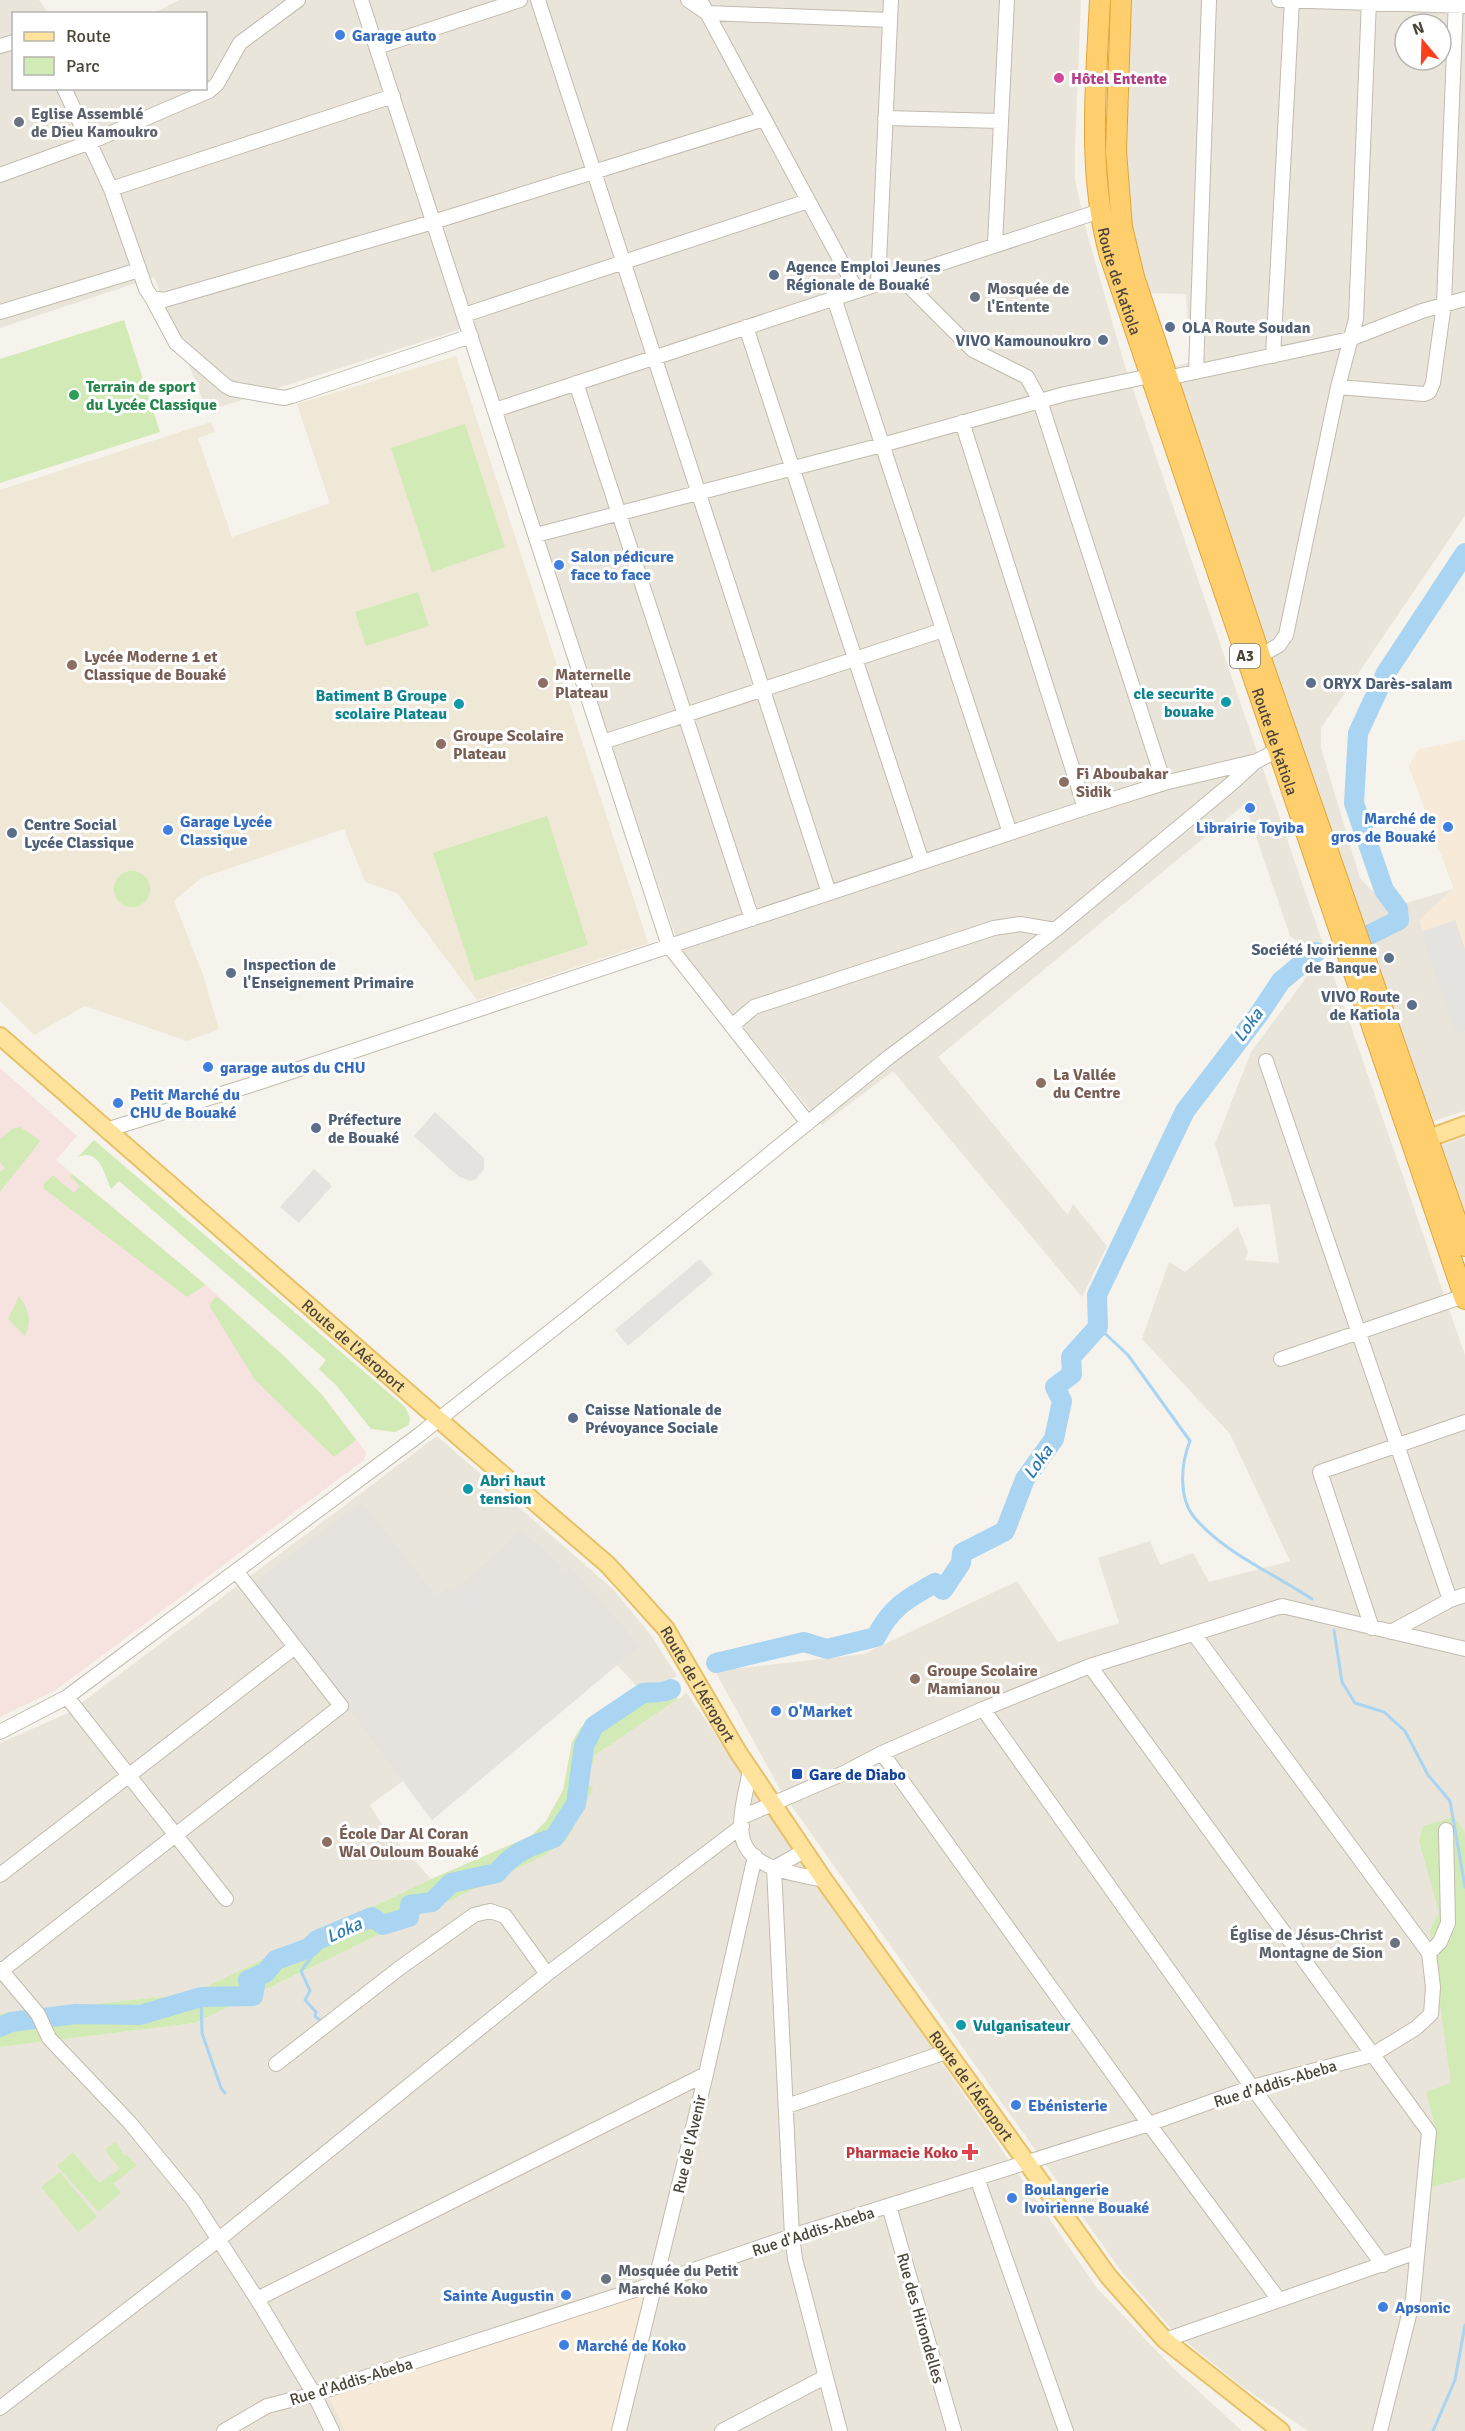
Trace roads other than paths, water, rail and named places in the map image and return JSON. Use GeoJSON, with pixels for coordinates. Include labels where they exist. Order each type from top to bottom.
{"type":"FeatureCollection","features":[{"type":"Feature","properties":{"kind":"highway","name":"Route de Katiola"},"geometry":{"type":"LineString","coordinates":[[1100,0],[1095,96],[1095,153],[1100,211],[1113,266],[1158,377],[1260,656],[1284,747]]}},
{"type":"Feature","properties":{"kind":"highway","name":"Route de Katiola"},"geometry":{"type":"LineString","coordinates":[[1121,0],[1116,151],[1122,227],[1158,377],[1419,1141],[1464,1298]]}},
{"type":"Feature","properties":{"kind":"highway","name":"Route de Katiola"},"geometry":{"type":"LineString","coordinates":[[1419,1141],[1465,1246]]}},
{"type":"Feature","properties":{"kind":"main road","name":"Route de l'Aéroport"},"geometry":{"type":"LineString","coordinates":[[0,1036],[607,1564],[630,1589],[666,1629],[771,1803],[824,1880],[1109,2277],[1165,2340],[1280,2431]]}},
{"type":"Feature","properties":{"kind":"main road"},"geometry":{"type":"LineString","coordinates":[[1419,1141],[1465,1125]]}},
{"type":"Feature","properties":{"kind":"street"},"geometry":{"type":"LineString","coordinates":[[0,176],[88,143],[209,91],[217,84],[240,43],[298,0]]}},
{"type":"Feature","properties":{"kind":"street"},"geometry":{"type":"LineString","coordinates":[[362,0],[669,946],[808,1123]]}},
{"type":"Feature","properties":{"kind":"street"},"geometry":{"type":"LineString","coordinates":[[377,47],[520,0]]}},
{"type":"Feature","properties":{"kind":"street"},"geometry":{"type":"LineString","coordinates":[[538,0],[829,893]]}},
{"type":"Feature","properties":{"kind":"street"},"geometry":{"type":"LineString","coordinates":[[688,0],[707,13],[890,20]]}},
{"type":"Feature","properties":{"kind":"street"},"geometry":{"type":"LineString","coordinates":[[700,0],[857,291]]}},
{"type":"Feature","properties":{"kind":"street"},"geometry":{"type":"LineString","coordinates":[[878,284],[891,0]]}},
{"type":"Feature","properties":{"kind":"street"},"geometry":{"type":"LineString","coordinates":[[995,244],[1007,0]]}},
{"type":"Feature","properties":{"kind":"street"},"geometry":{"type":"LineString","coordinates":[[1196,372],[1209,0]]}},
{"type":"Feature","properties":{"kind":"street"},"geometry":{"type":"LineString","coordinates":[[1279,0],[1459,4],[1444,304],[1433,383],[1429,392],[1420,394],[1338,387]]}},
{"type":"Feature","properties":{"kind":"street"},"geometry":{"type":"LineString","coordinates":[[1273,356],[1292,0]]}},
{"type":"Feature","properties":{"kind":"street"},"geometry":{"type":"LineString","coordinates":[[1260,656],[1279,645],[1286,635],[1338,387],[1357,309],[1369,1]]}},
{"type":"Feature","properties":{"kind":"street"},"geometry":{"type":"LineString","coordinates":[[65,90],[111,189],[146,289],[176,343],[226,386],[285,398],[471,336]]}},
{"type":"Feature","properties":{"kind":"street"},"geometry":{"type":"LineString","coordinates":[[111,189],[393,96]]}},
{"type":"Feature","properties":{"kind":"street"},"geometry":{"type":"LineString","coordinates":[[885,118],[1000,121]]}},
{"type":"Feature","properties":{"kind":"street"},"geometry":{"type":"LineString","coordinates":[[152,298],[164,300],[433,222],[764,119]]}},
{"type":"Feature","properties":{"kind":"street"},"geometry":{"type":"LineString","coordinates":[[464,315],[808,201]]}},
{"type":"Feature","properties":{"kind":"street"},"geometry":{"type":"LineString","coordinates":[[495,410],[1100,211]]}},
{"type":"Feature","properties":{"kind":"street"},"geometry":{"type":"LineString","coordinates":[[0,312],[139,270]]}},
{"type":"Feature","properties":{"kind":"street"},"geometry":{"type":"LineString","coordinates":[[900,277],[973,350],[1027,377],[1040,401],[1164,783]]}},
{"type":"Feature","properties":{"kind":"street"},"geometry":{"type":"LineString","coordinates":[[834,298],[1010,833]]}},
{"type":"Feature","properties":{"kind":"street"},"geometry":{"type":"LineString","coordinates":[[536,535],[618,512],[792,469],[1040,401],[1158,377],[1196,372],[1350,339],[1444,304],[1465,299]]}},
{"type":"Feature","properties":{"kind":"street"},"geometry":{"type":"LineString","coordinates":[[746,327],[922,862]]}},
{"type":"Feature","properties":{"kind":"street"},"geometry":{"type":"LineString","coordinates":[[576,383],[752,919]]}},
{"type":"Feature","properties":{"kind":"street"},"geometry":{"type":"LineString","coordinates":[[962,422],[1085,808]]}},
{"type":"Feature","properties":{"kind":"street"},"geometry":{"type":"LineString","coordinates":[[603,742],[944,630]]}},
{"type":"Feature","properties":{"kind":"street"},"geometry":{"type":"LineString","coordinates":[[106,1130],[257,1083],[1085,808],[1164,783],[1255,762],[1284,747]]}},
{"type":"Feature","properties":{"kind":"street"},"geometry":{"type":"LineString","coordinates":[[0,1732],[67,1698],[439,1420],[889,1057],[1055,930],[1255,762]]}},
{"type":"Feature","properties":{"kind":"street"},"geometry":{"type":"LineString","coordinates":[[733,1025],[754,1007],[972,934],[1020,924],[1055,930]]}},
{"type":"Feature","properties":{"kind":"street"},"geometry":{"type":"LineString","coordinates":[[1266,1061],[1450,1600]]}},
{"type":"Feature","properties":{"kind":"street"},"geometry":{"type":"LineString","coordinates":[[1281,1359],[1464,1298]]}},
{"type":"Feature","properties":{"kind":"street"},"geometry":{"type":"LineString","coordinates":[[1372,1628],[1320,1472],[1465,1422]]}},
{"type":"Feature","properties":{"kind":"street"},"geometry":{"type":"LineString","coordinates":[[236,1571],[341,1706],[1,1970],[38,2014],[49,2038],[130,2122],[193,2200],[257,2299],[314,2394],[332,2431]]}},
{"type":"Feature","properties":{"kind":"street"},"geometry":{"type":"LineString","coordinates":[[1391,1632],[1450,1600],[1465,1595]]}},
{"type":"Feature","properties":{"kind":"street"},"geometry":{"type":"LineString","coordinates":[[0,2408],[218,2240],[547,1974],[742,1821],[771,1803],[844,1773],[882,1753],[982,1709],[1090,1666],[1282,1606],[1465,1649]]}},
{"type":"Feature","properties":{"kind":"street"},"geometry":{"type":"LineString","coordinates":[[1194,1634],[1429,1953],[1440,1942],[1448,1923],[1446,1830]]}},
{"type":"Feature","properties":{"kind":"street"},"geometry":{"type":"LineString","coordinates":[[0,1875],[295,1647]]}},
{"type":"Feature","properties":{"kind":"street"},"geometry":{"type":"LineString","coordinates":[[1090,1666],[1372,2055],[1428,2128],[1430,2136],[1413,2299],[1380,2431]]}},
{"type":"Feature","properties":{"kind":"street"},"geometry":{"type":"LineString","coordinates":[[67,1698],[226,1899]]}},
{"type":"Feature","properties":{"kind":"street"},"geometry":{"type":"LineString","coordinates":[[982,1709],[1252,2087],[1383,2265]]}},
{"type":"Feature","properties":{"kind":"street"},"geometry":{"type":"LineString","coordinates":[[882,1753],[1149,2124],[1279,2300]]}},
{"type":"Feature","properties":{"kind":"street"},"geometry":{"type":"LineString","coordinates":[[750,1769],[742,1821],[743,1840],[755,1856],[774,1868],[824,1880]]}},
{"type":"Feature","properties":{"kind":"street"},"geometry":{"type":"LineString","coordinates":[[774,1868],[804,1851]]}},
{"type":"Feature","properties":{"kind":"street","name":"Rue de l'Avenir"},"geometry":{"type":"LineString","coordinates":[[619,2431],[706,2074],[755,1856]]}},
{"type":"Feature","properties":{"kind":"street"},"geometry":{"type":"LineString","coordinates":[[774,1868],[792,2236],[795,2259],[840,2431]]}},
{"type":"Feature","properties":{"kind":"street"},"geometry":{"type":"LineString","coordinates":[[276,2064],[401,1967],[474,1915],[490,1911],[505,1916],[547,1974]]}},
{"type":"Feature","properties":{"kind":"street","name":"Rue d'Addis-Abeba"},"geometry":{"type":"LineString","coordinates":[[224,2431],[267,2406],[314,2394],[656,2283],[792,2236],[1149,2124],[1252,2087],[1372,2055],[1416,2028],[1431,2014],[1433,1987],[1429,1953]]}},
{"type":"Feature","properties":{"kind":"street"},"geometry":{"type":"LineString","coordinates":[[787,2106],[946,2052]]}},
{"type":"Feature","properties":{"kind":"street"},"geometry":{"type":"LineString","coordinates":[[257,2299],[706,2074]]}},
{"type":"Feature","properties":{"kind":"street"},"geometry":{"type":"LineString","coordinates":[[977,2178],[1066,2431]]}},
{"type":"Feature","properties":{"kind":"street","name":"Rue des Hirondelles"},"geometry":{"type":"LineString","coordinates":[[889,2206],[954,2431]]}},
{"type":"Feature","properties":{"kind":"street"},"geometry":{"type":"LineString","coordinates":[[1165,2340],[1417,2252]]}},
{"type":"Feature","properties":{"kind":"street"},"geometry":{"type":"LineString","coordinates":[[722,2431],[825,2376]]}},
{"type":"Feature","properties":{"kind":"waterway","name":"Loka"},"geometry":{"type":"LineString","coordinates":[[1369,935],[1399,920],[1398,909],[1384,890],[1354,803],[1358,733],[1386,673],[1465,553]]}},
{"type":"Feature","properties":{"kind":"waterway","name":"Loka"},"geometry":{"type":"LineString","coordinates":[[716,1663],[804,1642],[827,1649],[876,1637],[888,1618],[908,1599],[935,1583],[943,1590],[961,1563],[962,1553],[1005,1531],[1025,1479],[1054,1439],[1062,1401],[1055,1387],[1072,1374],[1071,1357],[1098,1327],[1097,1295],[1185,1111],[1259,1014],[1281,981],[1316,952]]}},
{"type":"Feature","properties":{"kind":"waterway"},"geometry":{"type":"LineString","coordinates":[[1098,1327],[1128,1355],[1190,1441],[1183,1469],[1183,1490],[1185,1500],[1194,1517],[1206,1530],[1234,1552],[1312,1599]]}},
{"type":"Feature","properties":{"kind":"waterway"},"geometry":{"type":"LineString","coordinates":[[1334,1630],[1342,1682],[1355,1703],[1384,1712],[1405,1731],[1428,1775],[1450,1801],[1465,1887]]}},
{"type":"Feature","properties":{"kind":"waterway","name":"Loka"},"geometry":{"type":"LineString","coordinates":[[0,2027],[11,2022],[76,2014],[140,2015],[201,1997],[253,1996],[255,1986],[248,1980],[265,1973],[276,1960],[309,1948],[317,1940],[372,1917],[383,1925],[409,1917],[410,1905],[432,1902],[451,1883],[497,1873],[509,1860],[522,1851],[554,1838],[576,1804],[584,1746],[594,1726],[643,1693],[671,1689]]}},
{"type":"Feature","properties":{"kind":"waterway"},"geometry":{"type":"LineString","coordinates":[[309,1948],[313,1955],[301,1971],[310,1991],[305,2000],[316,2012],[315,2016],[322,2022]]}},
{"type":"Feature","properties":{"kind":"waterway"},"geometry":{"type":"LineString","coordinates":[[201,1997],[202,2033],[221,2088],[225,2093]]}},
{"type":"Feature","properties":{"kind":"waterway"},"geometry":{"type":"LineString","coordinates":[[1433,2431],[1455,2380],[1465,2325]]}},
{"type":"Feature","properties":{"kind":"place","name":"Garage auto"},"geometry":{"type":"Point","coordinates":[340,35]}},
{"type":"Feature","properties":{"kind":"place","name":"Hôtel Entente"},"geometry":{"type":"Point","coordinates":[1059,78]}},
{"type":"Feature","properties":{"kind":"place","name":"Eglise Assemblé de Dieu Kamoukro"},"geometry":{"type":"Point","coordinates":[19,122]}},
{"type":"Feature","properties":{"kind":"place","name":"Agence Emploi Jeunes Régionale de Bouaké"},"geometry":{"type":"Point","coordinates":[774,275]}},
{"type":"Feature","properties":{"kind":"place","name":"Mosquée de l'Entente"},"geometry":{"type":"Point","coordinates":[975,297]}},
{"type":"Feature","properties":{"kind":"place","name":"OLA Route Soudan"},"geometry":{"type":"Point","coordinates":[1170,327]}},
{"type":"Feature","properties":{"kind":"place","name":"VIVO Kamounoukro"},"geometry":{"type":"Point","coordinates":[1103,340]}},
{"type":"Feature","properties":{"kind":"place","name":"Terrain de sport du Lycée Classique"},"geometry":{"type":"Point","coordinates":[74,395]}},
{"type":"Feature","properties":{"kind":"place","name":"Salon pédicure face to face"},"geometry":{"type":"Point","coordinates":[559,565]}},
{"type":"Feature","properties":{"kind":"place","name":"Lycée Moderne 1 et Classique de Bouaké"},"geometry":{"type":"Point","coordinates":[72,665]}},
{"type":"Feature","properties":{"kind":"place","name":"Maternelle Plateau"},"geometry":{"type":"Point","coordinates":[543,683]}},
{"type":"Feature","properties":{"kind":"place","name":"ORYX Darès-salam"},"geometry":{"type":"Point","coordinates":[1311,683]}},
{"type":"Feature","properties":{"kind":"place","name":"cle securite bouake"},"geometry":{"type":"Point","coordinates":[1226,702]}},
{"type":"Feature","properties":{"kind":"place","name":"Batiment B Groupe scolaire Plateau"},"geometry":{"type":"Point","coordinates":[459,704]}},
{"type":"Feature","properties":{"kind":"place","name":"Groupe Scolaire Plateau"},"geometry":{"type":"Point","coordinates":[441,744]}},
{"type":"Feature","properties":{"kind":"place","name":"Fi Aboubakar Sidik"},"geometry":{"type":"Point","coordinates":[1064,782]}},
{"type":"Feature","properties":{"kind":"place","name":"Librairie Toyiba"},"geometry":{"type":"Point","coordinates":[1250,808]}},
{"type":"Feature","properties":{"kind":"place","name":"Marché de gros de Bouaké"},"geometry":{"type":"Point","coordinates":[1448,827]}},
{"type":"Feature","properties":{"kind":"place","name":"Garage Lycée Classique"},"geometry":{"type":"Point","coordinates":[168,830]}},
{"type":"Feature","properties":{"kind":"place","name":"Centre Social Lycée Classique"},"geometry":{"type":"Point","coordinates":[12,833]}},
{"type":"Feature","properties":{"kind":"place","name":"Société Ivoirienne de Banque"},"geometry":{"type":"Point","coordinates":[1389,958]}},
{"type":"Feature","properties":{"kind":"place","name":"Inspection de l'Enseignement Primaire"},"geometry":{"type":"Point","coordinates":[231,973]}},
{"type":"Feature","properties":{"kind":"place","name":"VIVO Route de Katiola"},"geometry":{"type":"Point","coordinates":[1412,1005]}},
{"type":"Feature","properties":{"kind":"place","name":"garage autos du CHU"},"geometry":{"type":"Point","coordinates":[208,1067]}},
{"type":"Feature","properties":{"kind":"place","name":"La Vallée du Centre"},"geometry":{"type":"Point","coordinates":[1041,1083]}},
{"type":"Feature","properties":{"kind":"place","name":"Petit Marché du CHU de Bouaké"},"geometry":{"type":"Point","coordinates":[118,1103]}},
{"type":"Feature","properties":{"kind":"place","name":"Préfecture de Bouaké"},"geometry":{"type":"Point","coordinates":[316,1128]}},
{"type":"Feature","properties":{"kind":"place","name":"Caisse Nationale de Prévoyance Sociale"},"geometry":{"type":"Point","coordinates":[573,1418]}},
{"type":"Feature","properties":{"kind":"place","name":"Abri haut tension"},"geometry":{"type":"Point","coordinates":[468,1489]}},
{"type":"Feature","properties":{"kind":"place","name":"Groupe Scolaire Mamianou"},"geometry":{"type":"Point","coordinates":[915,1679]}},
{"type":"Feature","properties":{"kind":"place","name":"O'Market"},"geometry":{"type":"Point","coordinates":[776,1711]}},
{"type":"Feature","properties":{"kind":"place","name":"Gare de Diabo"},"geometry":{"type":"Point","coordinates":[797,1774]}},
{"type":"Feature","properties":{"kind":"place","name":"École Dar Al Coran Wal Ouloum Bouaké"},"geometry":{"type":"Point","coordinates":[327,1842]}},
{"type":"Feature","properties":{"kind":"place","name":"Église de Jésus-Christ Montagne de Sion"},"geometry":{"type":"Point","coordinates":[1395,1943]}},
{"type":"Feature","properties":{"kind":"place","name":"Vulganisateur"},"geometry":{"type":"Point","coordinates":[961,2025]}},
{"type":"Feature","properties":{"kind":"place","name":"Ebénisterie"},"geometry":{"type":"Point","coordinates":[1016,2105]}},
{"type":"Feature","properties":{"kind":"place","name":"Pharmacie Koko"},"geometry":{"type":"Point","coordinates":[970,2152]}},
{"type":"Feature","properties":{"kind":"place","name":"Boulangerie Ivoirienne Bouaké"},"geometry":{"type":"Point","coordinates":[1012,2198]}},
{"type":"Feature","properties":{"kind":"place","name":"Mosquée du Petit Marché Koko"},"geometry":{"type":"Point","coordinates":[606,2279]}},
{"type":"Feature","properties":{"kind":"place","name":"Sainte Augustin"},"geometry":{"type":"Point","coordinates":[566,2295]}},
{"type":"Feature","properties":{"kind":"place","name":"Apsonic"},"geometry":{"type":"Point","coordinates":[1383,2307]}},
{"type":"Feature","properties":{"kind":"place","name":"Marché de Koko"},"geometry":{"type":"Point","coordinates":[564,2345]}}]}
